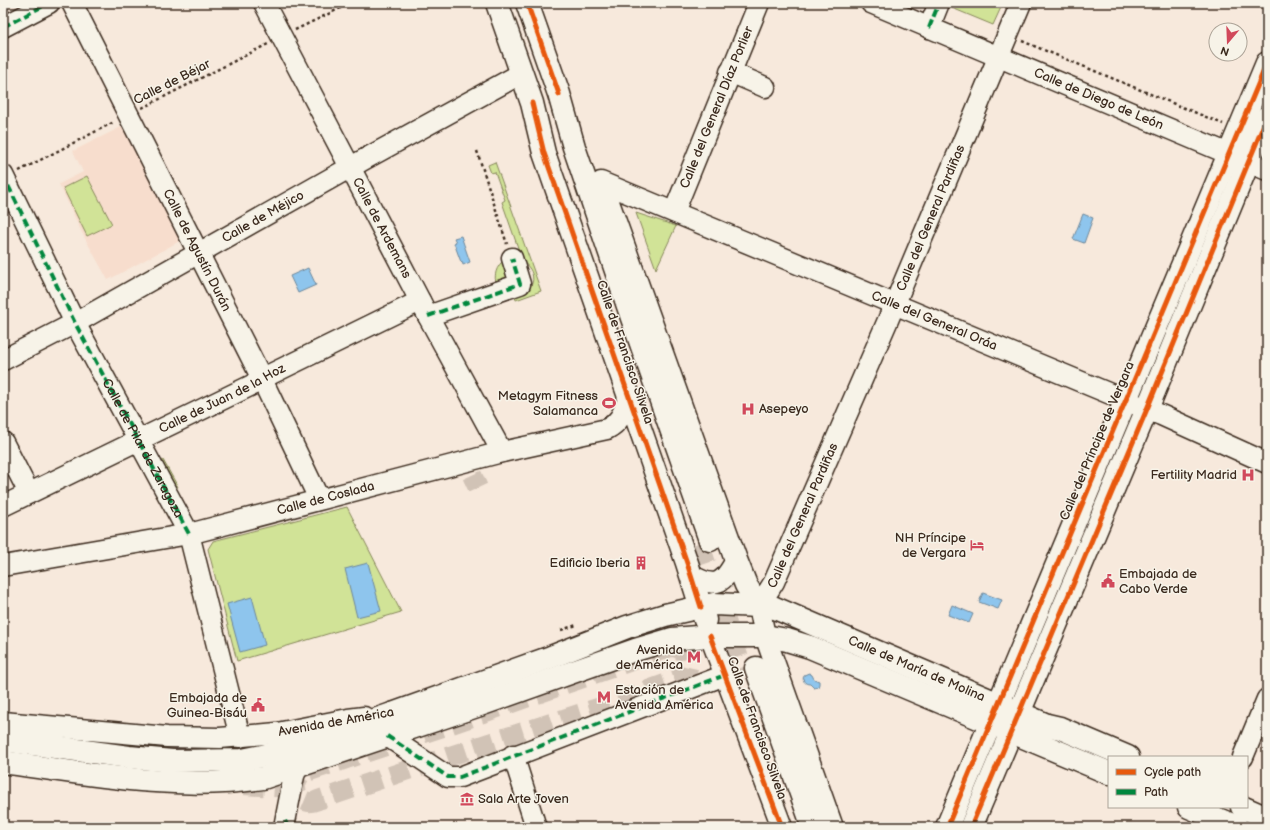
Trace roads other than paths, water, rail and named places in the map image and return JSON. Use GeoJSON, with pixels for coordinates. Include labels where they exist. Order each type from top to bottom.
{"type":"FeatureCollection","features":[{"type":"Feature","properties":{"kind":"main road","name":"Calle de Francisco Silvela"},"geometry":{"type":"LineString","coordinates":[[497,3],[532,103],[544,153],[691,575],[710,636]]}},
{"type":"Feature","properties":{"kind":"main road","name":"Calle de Francisco Silvela"},"geometry":{"type":"LineString","coordinates":[[527,3],[560,94],[576,155],[704,541],[556,148],[532,103]]}},
{"type":"Feature","properties":{"kind":"main road","name":"Calle del Príncipe de Vergara"},"geometry":{"type":"LineString","coordinates":[[947,827],[1126,400],[1248,162],[1240,128],[1267,62]]}},
{"type":"Feature","properties":{"kind":"main road","name":"Calle de Francisco Silvela"},"geometry":{"type":"LineString","coordinates":[[560,94],[584,140],[601,182],[736,560],[746,585],[759,606]]}},
{"type":"Feature","properties":{"kind":"main road","name":"Calle del Príncipe de Vergara"},"geometry":{"type":"LineString","coordinates":[[971,827],[1147,409],[1267,117]]}},
{"type":"Feature","properties":{"kind":"main road","name":"Calle de María de Molina"},"geometry":{"type":"LineString","coordinates":[[701,607],[714,604],[775,608],[1015,723],[1108,772]]}},
{"type":"Feature","properties":{"kind":"main road","name":"Avenida de América"},"geometry":{"type":"LineString","coordinates":[[392,714],[551,657],[627,627],[665,615],[701,607]]}},
{"type":"Feature","properties":{"kind":"main road","name":"Avenida de América"},"geometry":{"type":"LineString","coordinates":[[3,762],[90,774],[167,782],[206,783],[244,781],[263,778],[477,706],[635,650],[672,639],[710,636],[765,636]]}},
{"type":"Feature","properties":{"kind":"main road","name":"Calle de María de Molina"},"geometry":{"type":"LineString","coordinates":[[765,636],[787,640],[810,647],[995,714]]}},
{"type":"Feature","properties":{"kind":"main road","name":"Calle de Francisco Silvela"},"geometry":{"type":"LineString","coordinates":[[742,672],[785,827]]}},
{"type":"Feature","properties":{"kind":"main road","name":"Calle de Francisco Silvela"},"geometry":{"type":"LineString","coordinates":[[742,672],[813,827]]}},
{"type":"Feature","properties":{"kind":"main road"},"geometry":{"type":"LineString","coordinates":[[3,740],[129,757],[172,761],[242,760],[299,746],[392,714]]}},
{"type":"Feature","properties":{"kind":"main road","name":"Calle de María de Molina"},"geometry":{"type":"LineString","coordinates":[[1015,723],[1048,725],[1060,728],[1126,756]]}},
{"type":"Feature","properties":{"kind":"main road"},"geometry":{"type":"LineString","coordinates":[[1192,808],[1237,827]]}},
{"type":"Feature","properties":{"kind":"main road"},"geometry":{"type":"LineString","coordinates":[[1244,808],[1267,818]]}},
{"type":"Feature","properties":{"kind":"street"},"geometry":{"type":"LineString","coordinates":[[3,27],[49,3]]}},
{"type":"Feature","properties":{"kind":"street","name":"Calle de Agustín Durán"},"geometry":{"type":"LineString","coordinates":[[72,3],[261,379],[319,499]]}},
{"type":"Feature","properties":{"kind":"street","name":"Calle de Ardemans"},"geometry":{"type":"LineString","coordinates":[[264,3],[424,308],[502,452]]}},
{"type":"Feature","properties":{"kind":"street","name":"Calle del General Díaz Porlier"},"geometry":{"type":"LineString","coordinates":[[674,212],[759,3]]}},
{"type":"Feature","properties":{"kind":"street","name":"Calle de Diego de León"},"geometry":{"type":"LineString","coordinates":[[871,3],[1248,162]]}},
{"type":"Feature","properties":{"kind":"street"},"geometry":{"type":"LineString","coordinates":[[929,28],[939,3]]}},
{"type":"Feature","properties":{"kind":"street","name":"Calle del General Pardiñas"},"geometry":{"type":"LineString","coordinates":[[759,606],[774,582],[895,304],[1021,3]]}},
{"type":"Feature","properties":{"kind":"street"},"geometry":{"type":"LineString","coordinates":[[730,72],[765,87]]}},
{"type":"Feature","properties":{"kind":"street","name":"Calle de Méjico"},"geometry":{"type":"LineString","coordinates":[[3,360],[198,254],[522,73]]}},
{"type":"Feature","properties":{"kind":"street","name":"Calle de Pilar de Zaragoza"},"geometry":{"type":"LineString","coordinates":[[4,177],[75,322],[137,440],[189,534],[240,737]]}},
{"type":"Feature","properties":{"kind":"street","name":"Calle del General Oráa"},"geometry":{"type":"LineString","coordinates":[[601,182],[1126,400],[1267,463]]}},
{"type":"Feature","properties":{"kind":"street","name":"Calle de Juan de la Hoz"},"geometry":{"type":"LineString","coordinates":[[3,506],[261,379],[424,308],[520,284],[512,258]]}},
{"type":"Feature","properties":{"kind":"street","name":"Calle de Coslada"},"geometry":{"type":"LineString","coordinates":[[3,566],[189,534],[319,499],[469,468],[502,452],[607,429],[620,419],[628,396]]}},
{"type":"Feature","properties":{"kind":"street"},"geometry":{"type":"LineString","coordinates":[[3,442],[29,493]]}},
{"type":"Feature","properties":{"kind":"street"},"geometry":{"type":"LineString","coordinates":[[691,575],[712,584],[723,580],[736,560]]}},
{"type":"Feature","properties":{"kind":"street","name":"Calle de Francisco Silvela"},"geometry":{"type":"LineString","coordinates":[[759,606],[765,636],[833,827]]}},
{"type":"Feature","properties":{"kind":"street","name":"Calle de Francisco Silvela"},"geometry":{"type":"LineString","coordinates":[[710,636],[742,672]]}},
{"type":"Feature","properties":{"kind":"street","name":"Avenida de América"},"geometry":{"type":"LineString","coordinates":[[387,736],[448,777],[460,777],[514,755],[742,672]]}},
{"type":"Feature","properties":{"kind":"street"},"geometry":{"type":"LineString","coordinates":[[1243,756],[1267,699]]}},
{"type":"Feature","properties":{"kind":"street","name":"Avenida de América"},"geometry":{"type":"LineString","coordinates":[[3,722],[166,737],[240,737],[277,733],[348,719],[392,714]]}},
{"type":"Feature","properties":{"kind":"street"},"geometry":{"type":"LineString","coordinates":[[514,755],[536,827]]}},
{"type":"Feature","properties":{"kind":"street"},"geometry":{"type":"LineString","coordinates":[[286,825],[294,776],[298,766]]}},
{"type":"Feature","properties":{"kind":"water"},"geometry":{"type":"Polygon","coordinates":[[[1083,214],[1093,218],[1084,243],[1073,239],[1083,214]]]}},
{"type":"Feature","properties":{"kind":"water"},"geometry":{"type":"Polygon","coordinates":[[[461,236],[470,262],[463,265],[454,243],[456,242],[454,238],[461,236]]]}},
{"type":"Feature","properties":{"kind":"water"},"geometry":{"type":"Polygon","coordinates":[[[308,268],[316,285],[298,293],[290,276],[308,268]]]}},
{"type":"Feature","properties":{"kind":"water"},"geometry":{"type":"Polygon","coordinates":[[[368,563],[381,611],[357,617],[345,569],[368,563]]]}},
{"type":"Feature","properties":{"kind":"water"},"geometry":{"type":"Polygon","coordinates":[[[983,593],[1002,600],[998,609],[979,602],[983,593]]]}},
{"type":"Feature","properties":{"kind":"water"},"geometry":{"type":"Polygon","coordinates":[[[252,597],[265,645],[240,652],[227,604],[252,597]]]}},
{"type":"Feature","properties":{"kind":"water"},"geometry":{"type":"Polygon","coordinates":[[[952,605],[973,614],[969,623],[948,615],[952,605]]]}},
{"type":"Feature","properties":{"kind":"water"},"geometry":{"type":"Polygon","coordinates":[[[809,673],[814,679],[819,681],[818,687],[814,688],[804,681],[804,675],[809,673]]]}},
{"type":"Feature","properties":{"kind":"tunnel"},"geometry":{"type":"LineString","coordinates":[[472,475],[478,488]]}},
{"type":"Feature","properties":{"kind":"tunnel"},"geometry":{"type":"LineString","coordinates":[[698,543],[743,673]]}},
{"type":"Feature","properties":{"kind":"tunnel"},"geometry":{"type":"LineString","coordinates":[[671,647],[680,649],[686,655],[689,663],[688,668],[682,677],[676,680],[604,706],[314,802],[304,801],[300,798],[296,791],[298,778],[301,774],[449,725],[671,647]]}},
{"type":"Feature","properties":{"kind":"tunnel"},"geometry":{"type":"LineString","coordinates":[[244,785],[289,788],[296,787]]}},
{"type":"Feature","properties":{"kind":"place","name":"Metagym Fitness Salamanca"},"geometry":{"type":"Point","coordinates":[609,403]}},
{"type":"Feature","properties":{"kind":"place","name":"Asepeyo"},"geometry":{"type":"Point","coordinates":[748,409]}},
{"type":"Feature","properties":{"kind":"place","name":"Fertility Madrid"},"geometry":{"type":"Point","coordinates":[1248,475]}},
{"type":"Feature","properties":{"kind":"place","name":"NH Príncipe de Vergara"},"geometry":{"type":"Point","coordinates":[977,545]}},
{"type":"Feature","properties":{"kind":"place","name":"Edificio Iberia"},"geometry":{"type":"Point","coordinates":[641,563]}},
{"type":"Feature","properties":{"kind":"place","name":"Embajada de Cabo Verde"},"geometry":{"type":"Point","coordinates":[1108,581]}},
{"type":"Feature","properties":{"kind":"place","name":"Avenida de América"},"geometry":{"type":"Point","coordinates":[694,657]}},
{"type":"Feature","properties":{"kind":"place","name":"Estación de Avenida América"},"geometry":{"type":"Point","coordinates":[604,697]}},
{"type":"Feature","properties":{"kind":"place","name":"Embajada de Guinea-Bisáu"},"geometry":{"type":"Point","coordinates":[258,705]}},
{"type":"Feature","properties":{"kind":"place","name":"Sala Arte Joven"},"geometry":{"type":"Point","coordinates":[467,799]}}]}
